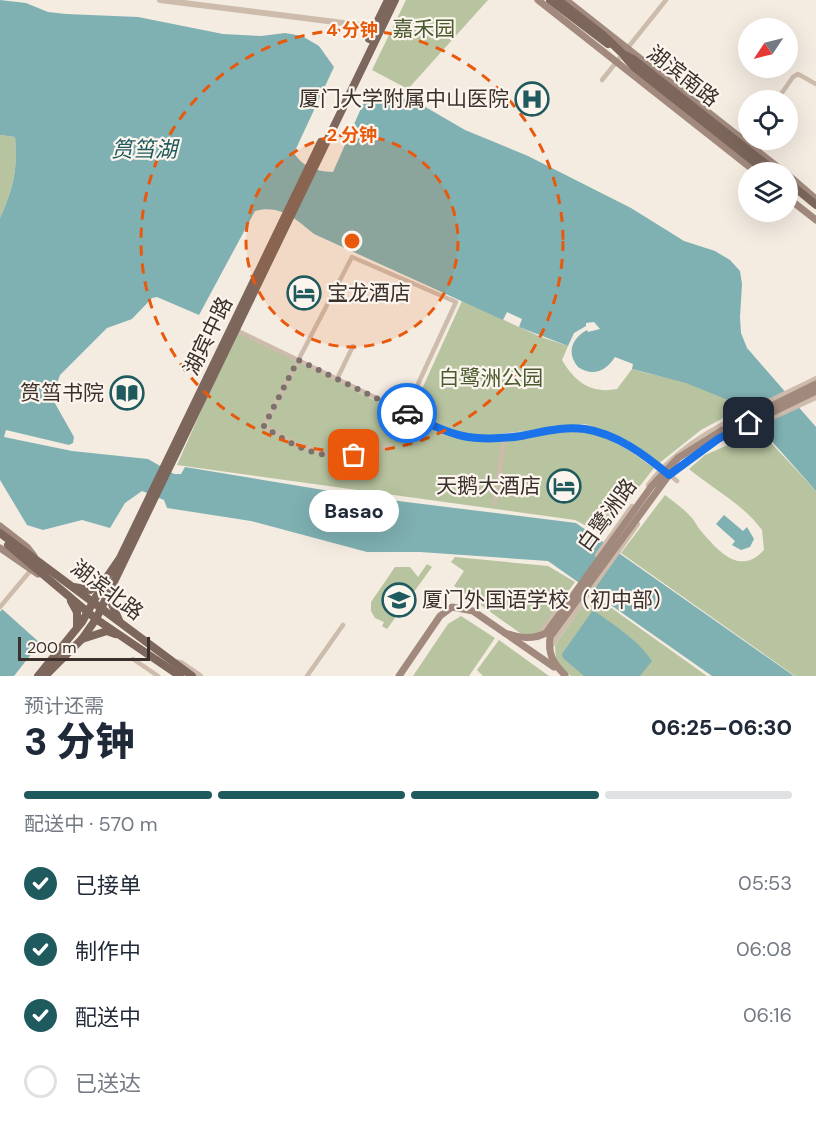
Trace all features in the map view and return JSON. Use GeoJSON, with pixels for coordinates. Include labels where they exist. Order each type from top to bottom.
{"type":"FeatureCollection","features":[{"type":"Feature","properties":{"kind":"main road"},"geometry":{"type":"LineString","coordinates":[[314,164],[388,0]]}},
{"type":"Feature","properties":{"kind":"main road"},"geometry":{"type":"LineString","coordinates":[[314,164],[395,0]]}},
{"type":"Feature","properties":{"kind":"main road"},"geometry":{"type":"LineString","coordinates":[[538,0],[743,162]]}},
{"type":"Feature","properties":{"kind":"main road","name":"湖滨南路"},"geometry":{"type":"LineString","coordinates":[[550,0],[626,51],[634,67],[754,162]]}},
{"type":"Feature","properties":{"kind":"main road","name":"湖滨南路"},"geometry":{"type":"LineString","coordinates":[[558,0],[626,51],[633,59],[763,162]]}},
{"type":"Feature","properties":{"kind":"main road"},"geometry":{"type":"LineString","coordinates":[[566,0],[626,51],[771,162]]}},
{"type":"Feature","properties":{"kind":"main road","name":"湖宾中路"},"geometry":{"type":"LineString","coordinates":[[153,499],[314,164]]}},
{"type":"Feature","properties":{"kind":"main road"},"geometry":{"type":"LineString","coordinates":[[798,184],[816,199]]}},
{"type":"Feature","properties":{"kind":"main road"},"geometry":{"type":"LineString","coordinates":[[798,190],[816,205]]}},
{"type":"Feature","properties":{"kind":"main road"},"geometry":{"type":"LineString","coordinates":[[798,196],[816,211]]}},
{"type":"Feature","properties":{"kind":"main road"},"geometry":{"type":"LineString","coordinates":[[798,206],[816,220]]}},
{"type":"Feature","properties":{"kind":"main road","name":"白鹭洲路"},"geometry":{"type":"LineString","coordinates":[[804,394],[816,384]]}},
{"type":"Feature","properties":{"kind":"main road","name":"白鹭洲路"},"geometry":{"type":"LineString","coordinates":[[566,676],[552,662],[549,649],[550,637],[613,546],[669,474],[678,458],[722,431],[748,422],[804,394],[816,391]]}},
{"type":"Feature","properties":{"kind":"main road"},"geometry":{"type":"LineString","coordinates":[[38,676],[76,630],[153,499]]}},
{"type":"Feature","properties":{"kind":"main road"},"geometry":{"type":"LineString","coordinates":[[45,676],[82,639],[96,619],[153,499]]}},
{"type":"Feature","properties":{"kind":"main road"},"geometry":{"type":"LineString","coordinates":[[0,526],[27,547],[38,561]]}},
{"type":"Feature","properties":{"kind":"main road","name":"湖滨北路"},"geometry":{"type":"LineString","coordinates":[[0,533],[70,586],[90,607],[96,619],[180,676]]}},
{"type":"Feature","properties":{"kind":"main road","name":"湖滨北路"},"geometry":{"type":"LineString","coordinates":[[0,538],[67,595],[90,607],[101,609],[192,676]]}},
{"type":"Feature","properties":{"kind":"main road"},"geometry":{"type":"LineString","coordinates":[[0,548],[47,580]]}},
{"type":"Feature","properties":{"kind":"main road"},"geometry":{"type":"LineString","coordinates":[[70,586],[90,590],[107,577]]}},
{"type":"Feature","properties":{"kind":"main road"},"geometry":{"type":"LineString","coordinates":[[115,580],[111,602],[121,624]]}},
{"type":"Feature","properties":{"kind":"main road","name":"白鹭洲路"},"geometry":{"type":"LineString","coordinates":[[505,633],[520,638],[537,638],[546,633],[583,588]]}},
{"type":"Feature","properties":{"kind":"main road"},"geometry":{"type":"LineString","coordinates":[[67,595],[77,612],[79,621],[76,630]]}},
{"type":"Feature","properties":{"kind":"main road","name":"白鹭洲路"},"geometry":{"type":"LineString","coordinates":[[399,676],[440,616],[452,607],[473,611],[566,676]]}},
{"type":"Feature","properties":{"kind":"main road"},"geometry":{"type":"LineString","coordinates":[[82,639],[107,631],[117,634]]}},
{"type":"Feature","properties":{"kind":"street"},"geometry":{"type":"LineString","coordinates":[[160,0],[375,27]]}},
{"type":"Feature","properties":{"kind":"street"},"geometry":{"type":"LineString","coordinates":[[602,80],[666,0]]}},
{"type":"Feature","properties":{"kind":"street"},"geometry":{"type":"LineString","coordinates":[[784,90],[798,74],[816,84]]}},
{"type":"Feature","properties":{"kind":"street"},"geometry":{"type":"LineString","coordinates":[[390,446],[339,458],[296,444],[264,426],[352,257],[456,302],[405,412]]}},
{"type":"Feature","properties":{"kind":"street"},"geometry":{"type":"LineString","coordinates":[[235,329],[442,431],[466,438],[504,438],[549,429],[586,429],[619,440],[669,474]]}},
{"type":"Feature","properties":{"kind":"street"},"geometry":{"type":"LineString","coordinates":[[337,379],[353,346]]}},
{"type":"Feature","properties":{"kind":"street","name":"白鹭洲路"},"geometry":{"type":"LineString","coordinates":[[748,422],[804,394],[816,379]]}},
{"type":"Feature","properties":{"kind":"street","name":"白鹭洲路"},"geometry":{"type":"LineString","coordinates":[[804,394],[816,397]]}},
{"type":"Feature","properties":{"kind":"street"},"geometry":{"type":"LineString","coordinates":[[495,503],[504,438]]}},
{"type":"Feature","properties":{"kind":"street","name":"白鹭洲路"},"geometry":{"type":"LineString","coordinates":[[583,588],[669,474]]}},
{"type":"Feature","properties":{"kind":"street"},"geometry":{"type":"LineString","coordinates":[[0,607],[31,570]]}},
{"type":"Feature","properties":{"kind":"street"},"geometry":{"type":"LineString","coordinates":[[308,676],[343,625]]}},
{"type":"Feature","properties":{"kind":"street"},"geometry":{"type":"LineString","coordinates":[[143,653],[174,676]]}},
{"type":"Feature","properties":{"kind":"street"},"geometry":{"type":"LineString","coordinates":[[134,659],[158,676]]}},
{"type":"Feature","properties":{"kind":"street"},"geometry":{"type":"LineString","coordinates":[[173,662],[181,663],[200,676]]}},
{"type":"Feature","properties":{"kind":"green space","name":"嘉禾园"},"geometry":{"type":"Polygon","coordinates":[[[406,0],[488,0],[408,89],[372,70],[406,0]]]}},
{"type":"Feature","properties":{"kind":"green space"},"geometry":{"type":"Polygon","coordinates":[[[0,135],[15,137],[16,159],[11,188],[0,218],[0,135]]]}},
{"type":"Feature","properties":{"kind":"green space","name":"白鹭洲公园"},"geometry":{"type":"Polygon","coordinates":[[[462,301],[541,337],[568,346],[562,360],[572,375],[592,388],[617,389],[632,369],[703,387],[729,400],[740,409],[701,430],[658,464],[628,441],[585,424],[473,437],[443,429],[411,413],[462,301]]]}},
{"type":"Feature","properties":{"kind":"green space","name":"白鹭洲公园"},"geometry":{"type":"Polygon","coordinates":[[[237,330],[439,433],[463,440],[514,439],[549,429],[574,428],[604,437],[630,451],[654,468],[602,534],[575,520],[177,465],[237,330]]]}},
{"type":"Feature","properties":{"kind":"green space"},"geometry":{"type":"Polygon","coordinates":[[[760,431],[816,491],[816,676],[795,676],[621,553],[665,495],[687,513],[715,546],[730,558],[747,561],[755,558],[764,550],[762,530],[746,512],[689,469],[705,455],[760,431]]]}},
{"type":"Feature","properties":{"kind":"green space"},"geometry":{"type":"Polygon","coordinates":[[[455,557],[548,566],[575,582],[539,632],[529,635],[520,633],[454,586],[464,571],[451,562],[455,557]]]}},
{"type":"Feature","properties":{"kind":"green space"},"geometry":{"type":"Polygon","coordinates":[[[427,564],[432,567],[387,629],[382,626],[384,622],[375,618],[371,611],[371,602],[395,567],[410,567],[418,577],[427,564]]]}},
{"type":"Feature","properties":{"kind":"green space"},"geometry":{"type":"Polygon","coordinates":[[[596,597],[707,676],[571,676],[556,663],[555,645],[585,602],[590,605],[596,597]]]}},
{"type":"Feature","properties":{"kind":"green space"},"geometry":{"type":"Polygon","coordinates":[[[461,616],[495,638],[469,676],[413,676],[448,624],[461,616]]]}},
{"type":"Feature","properties":{"kind":"green space"},"geometry":{"type":"Polygon","coordinates":[[[499,640],[549,676],[483,676],[477,670],[499,640]]]}},
{"type":"Feature","properties":{"kind":"water","name":"筼筜湖"},"geometry":{"type":"Polygon","coordinates":[[[0,0],[26,3],[48,12],[138,17],[223,34],[261,36],[285,33],[302,36],[319,46],[334,67],[294,153],[306,165],[316,170],[333,172],[366,97],[386,102],[410,98],[465,130],[528,156],[631,208],[684,241],[715,251],[730,260],[740,271],[741,333],[747,348],[816,427],[816,491],[751,418],[733,402],[686,383],[632,369],[633,364],[615,357],[608,366],[599,371],[589,372],[578,367],[572,356],[572,346],[582,333],[587,330],[588,332],[600,329],[594,322],[586,323],[586,326],[574,333],[568,346],[519,327],[522,319],[507,312],[503,320],[314,234],[287,214],[264,209],[255,211],[199,315],[157,297],[152,298],[132,319],[107,328],[60,375],[52,398],[74,437],[73,443],[69,445],[6,430],[4,437],[72,451],[148,459],[174,474],[181,474],[185,467],[366,497],[576,523],[794,676],[712,676],[548,561],[420,552],[367,552],[251,521],[167,508],[164,500],[142,491],[125,503],[110,528],[82,520],[43,530],[27,525],[0,480],[0,218],[14,179],[16,149],[15,137],[0,135],[0,0]]]}},
{"type":"Feature","properties":{"kind":"water"},"geometry":{"type":"Polygon","coordinates":[[[724,515],[743,531],[747,527],[754,539],[750,547],[741,550],[732,545],[735,541],[716,524],[724,515]]]}},
{"type":"Feature","properties":{"kind":"water"},"geometry":{"type":"Polygon","coordinates":[[[2,609],[40,643],[14,676],[0,676],[0,612],[2,609]]]}},
{"type":"Feature","properties":{"kind":"water"},"geometry":{"type":"Polygon","coordinates":[[[593,610],[632,639],[652,661],[640,676],[584,676],[563,658],[562,654],[593,610]]]}},
{"type":"Feature","properties":{"kind":"way so far"},"geometry":{"type":"LineString","coordinates":[[354,455],[339,458],[325,455],[296,444],[264,426],[298,360],[407,413]]}},
{"type":"Feature","properties":{"kind":"place","name":"厦门大学附属中山医院"},"geometry":{"type":"Point","coordinates":[532,99]}},
{"type":"Feature","properties":{"kind":"place","name":"宝龙酒店"},"geometry":{"type":"Point","coordinates":[304,293]}},
{"type":"Feature","properties":{"kind":"place","name":"筼筜书院"},"geometry":{"type":"Point","coordinates":[127,393]}},
{"type":"Feature","properties":{"kind":"place","name":"Basao"},"geometry":{"type":"Point","coordinates":[354,455]}},
{"type":"Feature","properties":{"kind":"place","name":"天鹅大酒店"},"geometry":{"type":"Point","coordinates":[564,486]}},
{"type":"Feature","properties":{"kind":"place","name":"厦门外国语学校（初中部）"},"geometry":{"type":"Point","coordinates":[399,600]}},
{"type":"Feature","properties":{"kind":"route"},"geometry":{"type":"LineString","coordinates":[[407,413],[442,431],[466,438],[504,438],[560,428],[586,429],[619,440],[669,475],[718,439],[749,423]]}}]}
